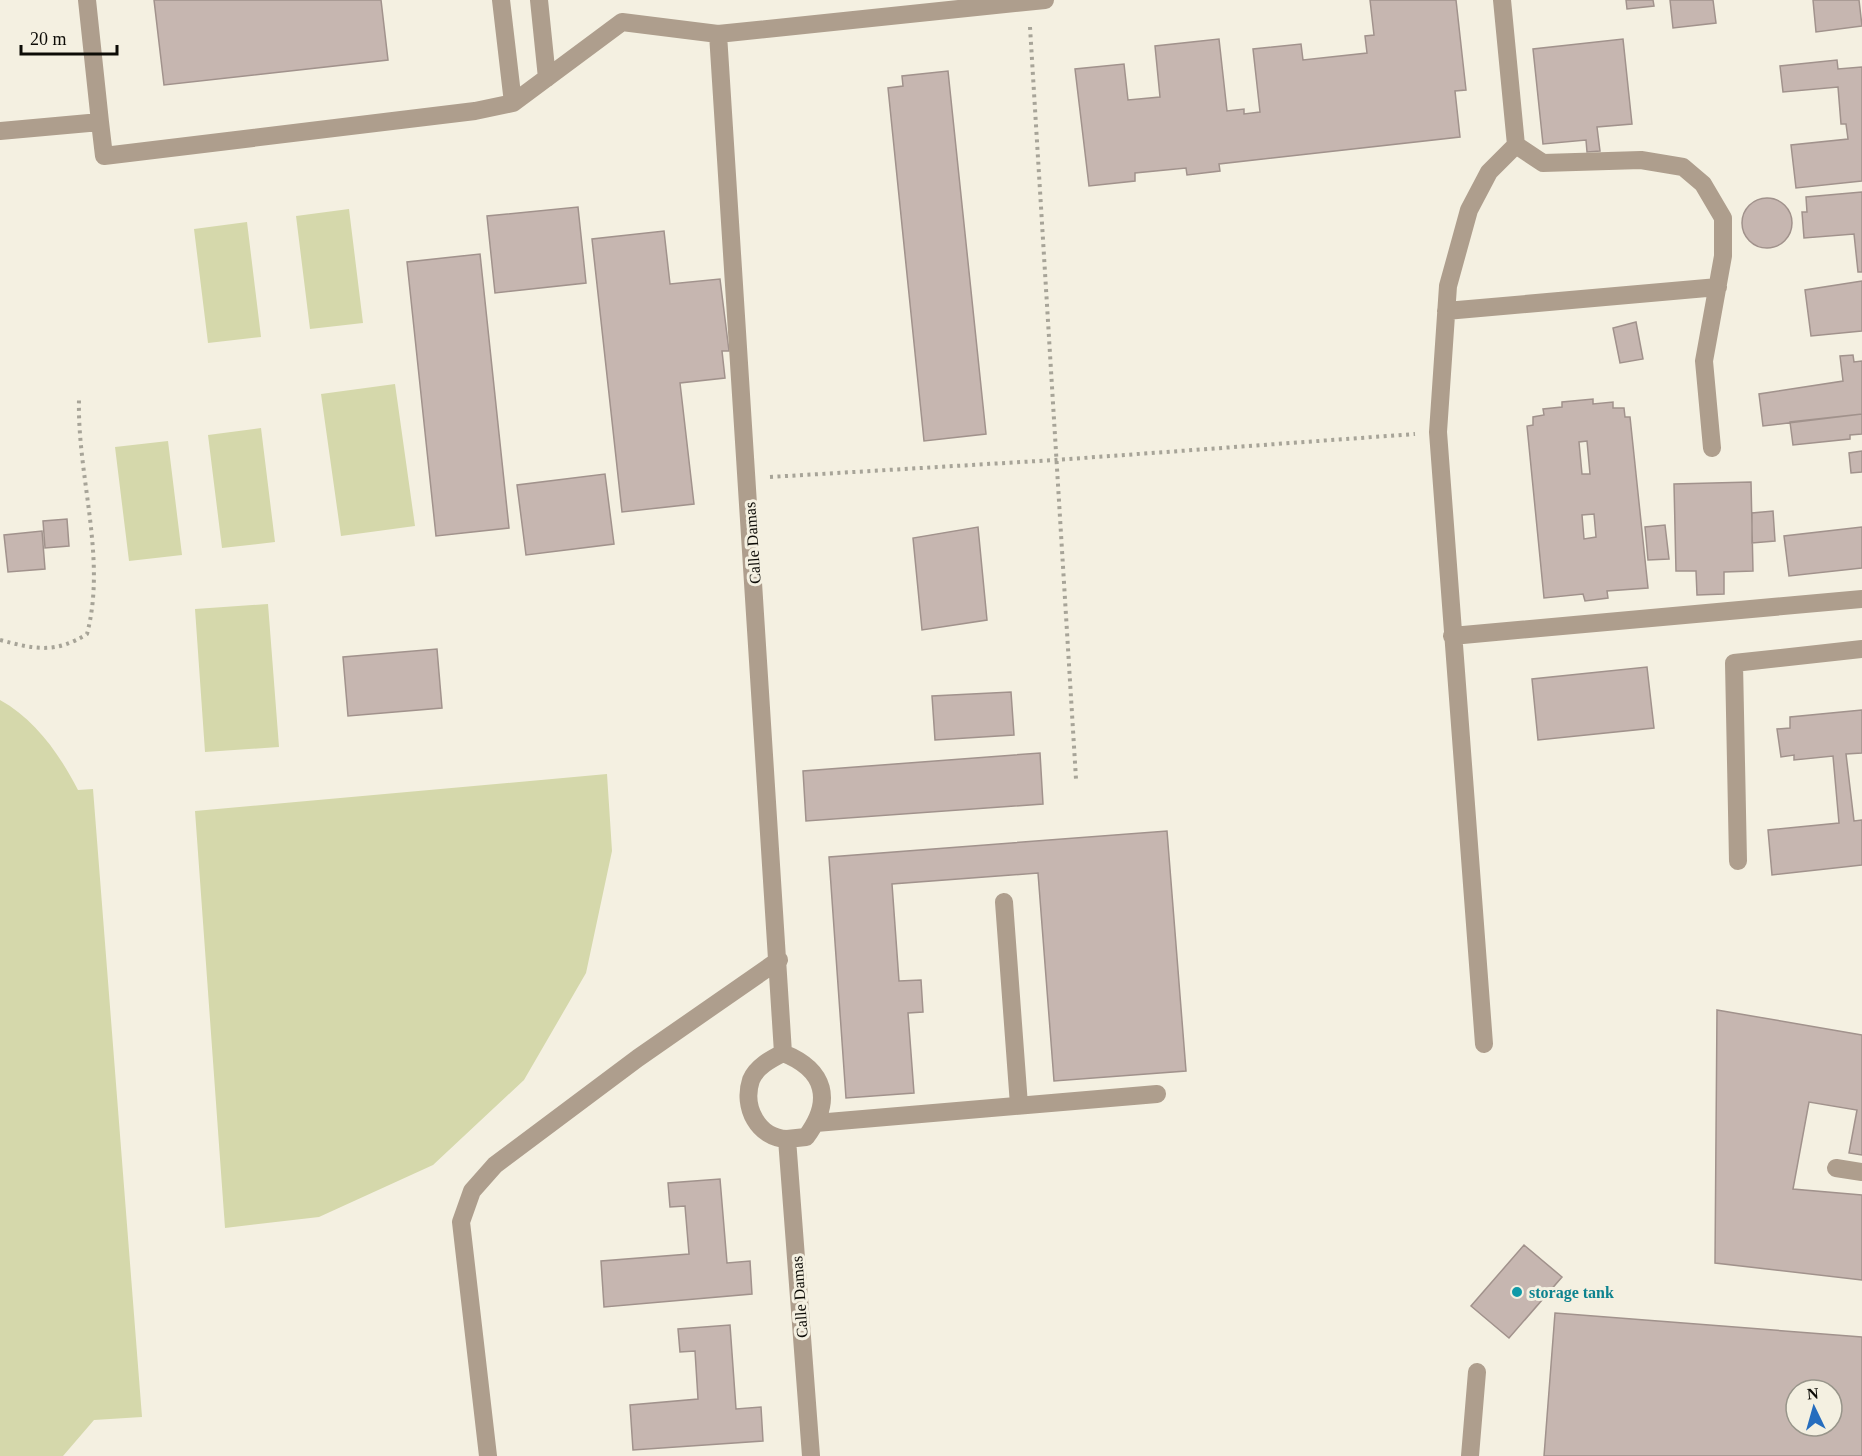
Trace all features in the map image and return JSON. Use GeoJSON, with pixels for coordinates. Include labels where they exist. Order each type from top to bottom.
{"type":"FeatureCollection","features":[{"type":"Feature","properties":{"kind":"street"},"geometry":{"type":"LineString","coordinates":[[87,0],[104,156],[475,111],[513,103],[622,22],[718,34],[1037,1]]}},
{"type":"Feature","properties":{"kind":"street"},"geometry":{"type":"LineString","coordinates":[[501,0],[513,103]]}},
{"type":"Feature","properties":{"kind":"street"},"geometry":{"type":"LineString","coordinates":[[539,0],[547,78]]}},
{"type":"Feature","properties":{"kind":"street"},"geometry":{"type":"LineString","coordinates":[[1503,0],[1516,145]]}},
{"type":"Feature","properties":{"kind":"street","name":"Calle Damas"},"geometry":{"type":"LineString","coordinates":[[718,34],[783,1053]]}},
{"type":"Feature","properties":{"kind":"street"},"geometry":{"type":"LineString","coordinates":[[0,131],[100,122]]}},
{"type":"Feature","properties":{"kind":"street"},"geometry":{"type":"LineString","coordinates":[[1516,145],[1543,163],[1641,159],[1683,167],[1703,183],[1723,218],[1723,256],[1704,362],[1712,448]]}},
{"type":"Feature","properties":{"kind":"street"},"geometry":{"type":"LineString","coordinates":[[1484,1044],[1438,432],[1448,286],[1469,210],[1489,172],[1516,145]]}},
{"type":"Feature","properties":{"kind":"street"},"geometry":{"type":"LineString","coordinates":[[1446,311],[1718,287]]}},
{"type":"Feature","properties":{"kind":"street"},"geometry":{"type":"LineString","coordinates":[[1452,636],[1862,599]]}},
{"type":"Feature","properties":{"kind":"street"},"geometry":{"type":"LineString","coordinates":[[1738,861],[1734,663],[1862,649]]}},
{"type":"Feature","properties":{"kind":"street"},"geometry":{"type":"LineString","coordinates":[[1004,902],[1019,1105]]}},
{"type":"Feature","properties":{"kind":"street"},"geometry":{"type":"LineString","coordinates":[[488,1456],[461,1222],[472,1191],[495,1165],[524,1143],[638,1058],[778,960]]}},
{"type":"Feature","properties":{"kind":"street"},"geometry":{"type":"LineString","coordinates":[[783,1053],[801,1060],[817,1076],[823,1094],[816,1123],[806,1137],[774,1138],[761,1129],[748,1107],[752,1079],[766,1061],[783,1053]]}},
{"type":"Feature","properties":{"kind":"street"},"geometry":{"type":"LineString","coordinates":[[816,1123],[1157,1094]]}},
{"type":"Feature","properties":{"kind":"street","name":"Calle Damas"},"geometry":{"type":"LineString","coordinates":[[786,1139],[811,1456]]}},
{"type":"Feature","properties":{"kind":"street"},"geometry":{"type":"LineString","coordinates":[[1836,1168],[1862,1172]]}},
{"type":"Feature","properties":{"kind":"street"},"geometry":{"type":"LineString","coordinates":[[1470,1456],[1477,1372]]}},
{"type":"Feature","properties":{"kind":"path"},"geometry":{"type":"LineString","coordinates":[[1037,1],[1055,460],[1076,779]]}},
{"type":"Feature","properties":{"kind":"path"},"geometry":{"type":"LineString","coordinates":[[0,640],[39,650],[70,645],[87,634],[93,609],[92,557],[79,399]]}},
{"type":"Feature","properties":{"kind":"path"},"geometry":{"type":"LineString","coordinates":[[748,479],[1055,460],[1438,432]]}},
{"type":"Feature","properties":{"kind":"green space"},"geometry":{"type":"Polygon","coordinates":[[[349,209],[363,323],[310,329],[296,216],[349,209]]]}},
{"type":"Feature","properties":{"kind":"green space"},"geometry":{"type":"Polygon","coordinates":[[[247,222],[261,337],[208,343],[194,229],[247,222]]]}},
{"type":"Feature","properties":{"kind":"green space"},"geometry":{"type":"Polygon","coordinates":[[[395,384],[415,526],[341,536],[321,394],[395,384]]]}},
{"type":"Feature","properties":{"kind":"green space"},"geometry":{"type":"Polygon","coordinates":[[[261,428],[275,542],[222,548],[208,435],[261,428]]]}},
{"type":"Feature","properties":{"kind":"green space"},"geometry":{"type":"Polygon","coordinates":[[[168,441],[182,555],[129,561],[115,447],[168,441]]]}},
{"type":"Feature","properties":{"kind":"green space"},"geometry":{"type":"Polygon","coordinates":[[[268,604],[279,747],[205,752],[195,609],[268,604]]]}},
{"type":"Feature","properties":{"kind":"green space"},"geometry":{"type":"Polygon","coordinates":[[[0,700],[24,717],[45,739],[55,751],[78,790],[93,789],[142,1417],[94,1420],[63,1456],[0,1456],[0,700]]]}},
{"type":"Feature","properties":{"kind":"green space"},"geometry":{"type":"Polygon","coordinates":[[[607,774],[612,851],[586,973],[524,1080],[433,1165],[319,1217],[225,1228],[195,811],[607,774]]]}},
{"type":"Feature","properties":{"kind":"building"},"geometry":{"type":"Polygon","coordinates":[[[154,0],[381,0],[388,60],[164,85],[154,0]]]}},
{"type":"Feature","properties":{"kind":"building"},"geometry":{"type":"Polygon","coordinates":[[[1370,0],[1456,0],[1466,90],[1455,91],[1460,137],[1219,164],[1220,171],[1187,175],[1186,168],[1135,173],[1135,181],[1089,186],[1075,69],[1124,64],[1128,100],[1160,97],[1155,46],[1219,39],[1227,111],[1244,109],[1244,114],[1260,112],[1253,49],[1301,44],[1303,60],[1367,53],[1365,36],[1374,35],[1370,0]]]}},
{"type":"Feature","properties":{"kind":"building"},"geometry":{"type":"Polygon","coordinates":[[[1626,0],[1653,0],[1654,6],[1627,9],[1626,0]]]}},
{"type":"Feature","properties":{"kind":"building"},"geometry":{"type":"Polygon","coordinates":[[[1670,0],[1713,0],[1716,23],[1673,28],[1670,0]]]}},
{"type":"Feature","properties":{"kind":"building"},"geometry":{"type":"Polygon","coordinates":[[[1813,0],[1859,0],[1862,26],[1816,32],[1813,0]]]}},
{"type":"Feature","properties":{"kind":"building"},"geometry":{"type":"Polygon","coordinates":[[[1623,39],[1632,124],[1597,127],[1600,151],[1587,152],[1586,140],[1543,144],[1533,49],[1623,39]]]}},
{"type":"Feature","properties":{"kind":"building"},"geometry":{"type":"Polygon","coordinates":[[[1837,60],[1838,69],[1862,67],[1862,181],[1796,188],[1791,145],[1848,139],[1846,124],[1841,124],[1838,87],[1783,92],[1780,66],[1837,60]]]}},
{"type":"Feature","properties":{"kind":"building"},"geometry":{"type":"Polygon","coordinates":[[[948,71],[986,434],[924,441],[888,88],[903,86],[902,76],[948,71]]]}},
{"type":"Feature","properties":{"kind":"building"},"geometry":{"type":"Polygon","coordinates":[[[1862,192],[1862,272],[1858,272],[1854,234],[1804,238],[1802,212],[1807,212],[1806,197],[1862,192]]]}},
{"type":"Feature","properties":{"kind":"building"},"geometry":{"type":"Polygon","coordinates":[[[1762,198],[1772,198],[1785,205],[1792,218],[1792,228],[1785,241],[1772,248],[1762,248],[1753,244],[1746,237],[1742,228],[1742,218],[1746,209],[1753,202],[1762,198]]]}},
{"type":"Feature","properties":{"kind":"building"},"geometry":{"type":"Polygon","coordinates":[[[578,207],[586,283],[495,293],[487,216],[578,207]]]}},
{"type":"Feature","properties":{"kind":"building"},"geometry":{"type":"Polygon","coordinates":[[[664,231],[670,284],[720,279],[729,351],[722,351],[725,378],[680,383],[694,504],[622,512],[592,239],[664,231]]]}},
{"type":"Feature","properties":{"kind":"building"},"geometry":{"type":"Polygon","coordinates":[[[480,254],[509,528],[436,536],[407,262],[480,254]]]}},
{"type":"Feature","properties":{"kind":"building"},"geometry":{"type":"Polygon","coordinates":[[[1862,281],[1862,331],[1811,336],[1805,290],[1862,281]]]}},
{"type":"Feature","properties":{"kind":"building"},"geometry":{"type":"Polygon","coordinates":[[[1636,322],[1643,359],[1620,363],[1613,328],[1636,322]]]}},
{"type":"Feature","properties":{"kind":"building"},"geometry":{"type":"Polygon","coordinates":[[[1853,355],[1854,362],[1862,361],[1862,414],[1763,426],[1759,394],[1843,381],[1840,356],[1853,355]]]}},
{"type":"Feature","properties":{"kind":"building"},"geometry":{"type":"Polygon","coordinates":[[[1593,399],[1593,404],[1613,402],[1613,408],[1624,408],[1625,417],[1630,417],[1648,588],[1607,591],[1608,598],[1585,601],[1583,594],[1544,598],[1527,426],[1533,425],[1533,417],[1544,415],[1543,409],[1562,407],[1562,402],[1593,399]],[[1587,441],[1579,442],[1582,474],[1590,474],[1587,441]],[[1594,514],[1582,515],[1584,539],[1596,537],[1594,514]]]}},
{"type":"Feature","properties":{"kind":"building"},"geometry":{"type":"Polygon","coordinates":[[[1862,414],[1862,434],[1850,435],[1850,439],[1793,445],[1790,422],[1862,414]]]}},
{"type":"Feature","properties":{"kind":"building"},"geometry":{"type":"Polygon","coordinates":[[[1862,451],[1862,472],[1851,473],[1849,453],[1862,451]]]}},
{"type":"Feature","properties":{"kind":"building"},"geometry":{"type":"Polygon","coordinates":[[[605,474],[614,544],[526,555],[517,485],[605,474]]]}},
{"type":"Feature","properties":{"kind":"building"},"geometry":{"type":"Polygon","coordinates":[[[1751,482],[1753,571],[1724,572],[1724,594],[1697,595],[1696,571],[1676,571],[1674,484],[1751,482]]]}},
{"type":"Feature","properties":{"kind":"building"},"geometry":{"type":"Polygon","coordinates":[[[1773,511],[1775,541],[1752,543],[1752,513],[1773,511]]]}},
{"type":"Feature","properties":{"kind":"building"},"geometry":{"type":"Polygon","coordinates":[[[67,519],[69,546],[45,548],[43,521],[67,519]]]}},
{"type":"Feature","properties":{"kind":"building"},"geometry":{"type":"Polygon","coordinates":[[[1665,525],[1669,559],[1648,560],[1645,527],[1665,525]]]}},
{"type":"Feature","properties":{"kind":"building"},"geometry":{"type":"Polygon","coordinates":[[[978,527],[987,620],[922,630],[913,538],[978,527]]]}},
{"type":"Feature","properties":{"kind":"building"},"geometry":{"type":"Polygon","coordinates":[[[1862,527],[1862,568],[1789,576],[1784,536],[1862,527]]]}},
{"type":"Feature","properties":{"kind":"building"},"geometry":{"type":"Polygon","coordinates":[[[42,531],[45,569],[8,572],[4,535],[42,531]]]}},
{"type":"Feature","properties":{"kind":"building"},"geometry":{"type":"Polygon","coordinates":[[[437,649],[442,708],[348,716],[343,657],[437,649]]]}},
{"type":"Feature","properties":{"kind":"building"},"geometry":{"type":"Polygon","coordinates":[[[1647,667],[1654,728],[1538,740],[1532,679],[1647,667]]]}},
{"type":"Feature","properties":{"kind":"building"},"geometry":{"type":"Polygon","coordinates":[[[1011,692],[1014,735],[935,740],[932,696],[1011,692]]]}},
{"type":"Feature","properties":{"kind":"building"},"geometry":{"type":"Polygon","coordinates":[[[1862,710],[1862,753],[1846,754],[1854,821],[1862,820],[1862,865],[1772,875],[1768,830],[1839,823],[1833,756],[1794,760],[1794,755],[1781,757],[1777,729],[1790,728],[1790,717],[1862,710]]]}},
{"type":"Feature","properties":{"kind":"building"},"geometry":{"type":"Polygon","coordinates":[[[1040,753],[1043,804],[806,821],[803,771],[1040,753]]]}},
{"type":"Feature","properties":{"kind":"building"},"geometry":{"type":"Polygon","coordinates":[[[1167,831],[1186,1071],[1054,1081],[1038,873],[892,884],[899,981],[921,980],[923,1012],[908,1013],[914,1093],[846,1098],[829,857],[1167,831]]]}},
{"type":"Feature","properties":{"kind":"building"},"geometry":{"type":"Polygon","coordinates":[[[1717,1010],[1862,1035],[1862,1155],[1849,1153],[1857,1110],[1809,1102],[1793,1189],[1862,1195],[1862,1280],[1715,1263],[1717,1010]]]}},
{"type":"Feature","properties":{"kind":"building"},"geometry":{"type":"Polygon","coordinates":[[[720,1179],[727,1263],[750,1261],[752,1294],[604,1307],[601,1261],[689,1254],[685,1206],[670,1207],[668,1183],[720,1179]]]}},
{"type":"Feature","properties":{"kind":"building","name":"storage tank"},"geometry":{"type":"Polygon","coordinates":[[[1524,1245],[1562,1277],[1509,1338],[1471,1306],[1524,1245]]]}},
{"type":"Feature","properties":{"kind":"building"},"geometry":{"type":"Polygon","coordinates":[[[1555,1313],[1862,1337],[1862,1456],[1544,1456],[1555,1313]]]}},
{"type":"Feature","properties":{"kind":"building"},"geometry":{"type":"Polygon","coordinates":[[[730,1325],[736,1409],[761,1407],[763,1441],[633,1450],[630,1405],[698,1399],[695,1351],[680,1352],[678,1329],[730,1325]]]}},
{"type":"Feature","properties":{"kind":"place","name":"storage tank"},"geometry":{"type":"Point","coordinates":[1517,1292]}}]}
